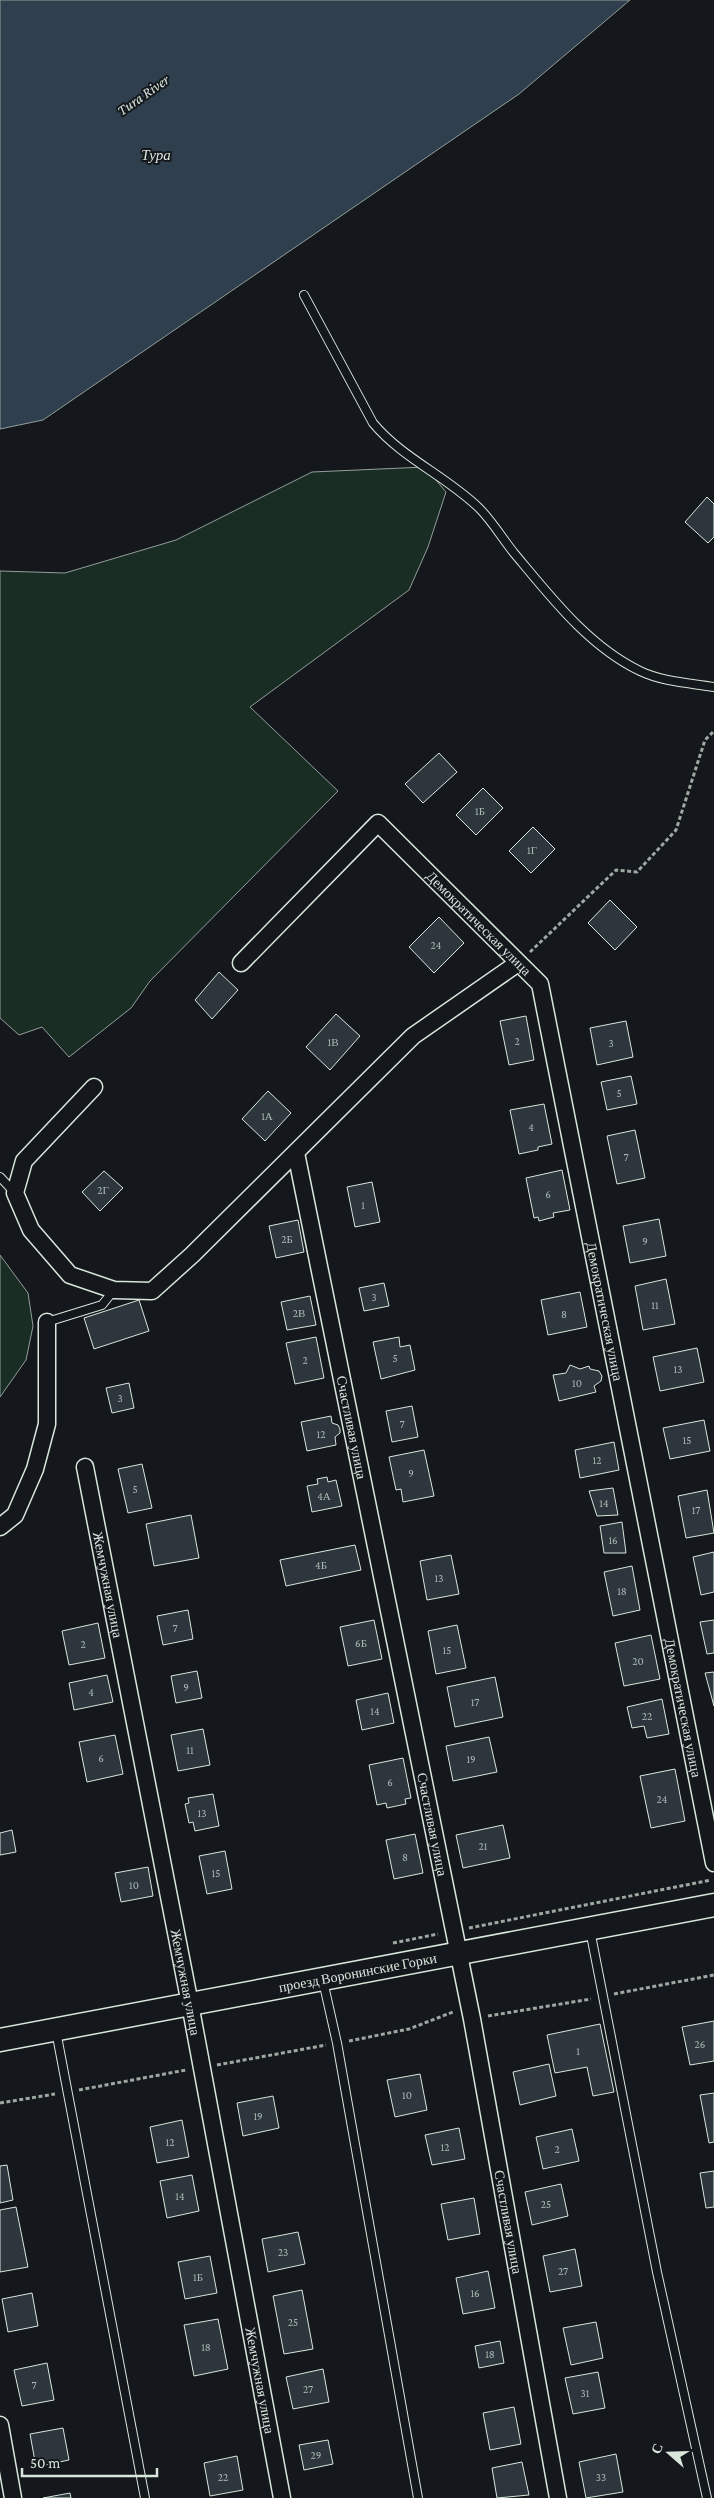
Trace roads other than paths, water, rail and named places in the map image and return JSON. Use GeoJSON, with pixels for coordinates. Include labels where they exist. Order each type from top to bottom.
{"type":"FeatureCollection","features":[{"type":"Feature","properties":{"kind":"street","name":"Демократическая улица"},"geometry":{"type":"LineString","coordinates":[[241,963],[378,823],[540,984],[714,1863]]}},
{"type":"Feature","properties":{"kind":"street"},"geometry":{"type":"LineString","coordinates":[[94,1087],[24,1161],[16,1193],[31,1230],[70,1275],[114,1290],[152,1291],[296,1153],[413,1036],[518,963]]}},
{"type":"Feature","properties":{"kind":"street","name":"Счастливая улица"},"geometry":{"type":"LineString","coordinates":[[296,1153],[472,2019],[558,2498]]}},
{"type":"Feature","properties":{"kind":"street"},"geometry":{"type":"LineString","coordinates":[[0,1527],[15,1515],[35,1469],[47,1424],[47,1322]]}},
{"type":"Feature","properties":{"kind":"street","name":"Жемчужная улица"},"geometry":{"type":"LineString","coordinates":[[85,1467],[190,2004],[282,2498]]}},
{"type":"Feature","properties":{"kind":"street","name":"проезд Воронинские Горки"},"geometry":{"type":"LineString","coordinates":[[0,2040],[714,1905]]}},
{"type":"Feature","properties":{"kind":"street"},"geometry":{"type":"LineString","coordinates":[[0,2425],[13,2498]]}},
{"type":"Feature","properties":{"kind":"lane"},"geometry":{"type":"LineString","coordinates":[[304,295],[373,423],[386,439],[456,488],[480,509],[554,600],[591,636],[608,651],[641,671],[661,679],[714,687]]}},
{"type":"Feature","properties":{"kind":"lane"},"geometry":{"type":"LineString","coordinates":[[0,1177],[16,1193]]}},
{"type":"Feature","properties":{"kind":"lane"},"geometry":{"type":"LineString","coordinates":[[47,1322],[102,1306],[114,1290]]}},
{"type":"Feature","properties":{"kind":"lane"},"geometry":{"type":"LineString","coordinates":[[589,1928],[604,1996],[657,2272],[707,2498]]}},
{"type":"Feature","properties":{"kind":"lane"},"geometry":{"type":"LineString","coordinates":[[322,1979],[337,2043],[418,2498]]}},
{"type":"Feature","properties":{"kind":"lane"},"geometry":{"type":"LineString","coordinates":[[56,2029],[144,2498]]}},
{"type":"Feature","properties":{"kind":"water","name":"Тура"},"geometry":{"type":"Polygon","coordinates":[[[0,0],[630,0],[519,94],[43,420],[0,429],[0,0]]]}},
{"type":"Feature","properties":{"kind":"water label","name":"Tura River"},"geometry":{"type":"Point","coordinates":[143,95]}}]}
